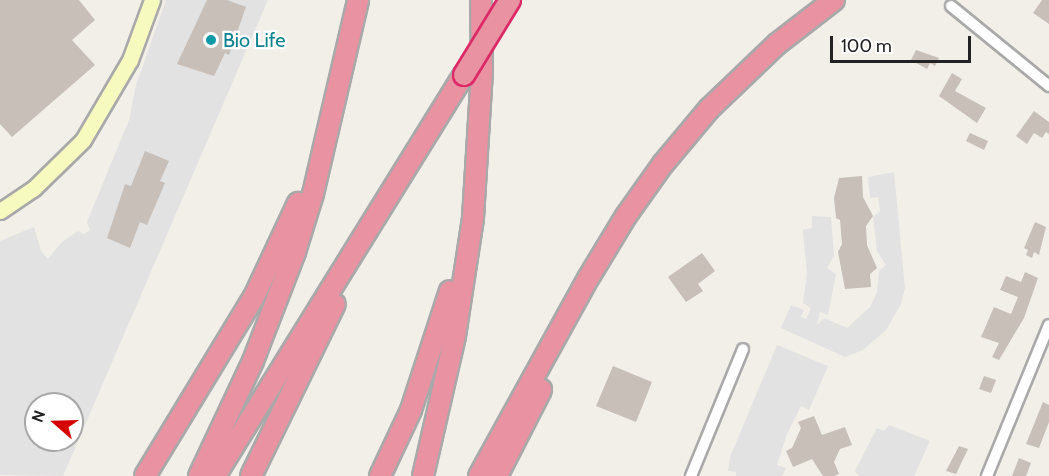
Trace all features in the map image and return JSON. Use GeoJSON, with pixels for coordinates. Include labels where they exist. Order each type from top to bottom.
{"type":"FeatureCollection","features":[{"type":"Feature","properties":{"kind":"highway"},"geometry":{"type":"LineString","coordinates":[[199,476],[253,361],[295,252],[338,93],[358,0]]}},
{"type":"Feature","properties":{"kind":"highway"},"geometry":{"type":"LineString","coordinates":[[423,476],[454,336],[478,172],[481,0]]}},
{"type":"Feature","properties":{"kind":"highway"},"geometry":{"type":"LineString","coordinates":[[215,476],[510,0]]}},
{"type":"Feature","properties":{"kind":"highway"},"geometry":{"type":"LineString","coordinates":[[479,476],[626,216],[709,109],[777,44],[834,0]]}},
{"type":"Feature","properties":{"kind":"highway"},"geometry":{"type":"LineString","coordinates":[[145,476],[275,258],[338,93]]}},
{"type":"Feature","properties":{"kind":"highway"},"geometry":{"type":"LineString","coordinates":[[380,476],[430,362],[478,172]]}},
{"type":"Feature","properties":{"kind":"highway"},"geometry":{"type":"LineString","coordinates":[[497,476],[602,274],[626,216]]}},
{"type":"Feature","properties":{"kind":"highway"},"geometry":{"type":"LineString","coordinates":[[251,476],[292,386],[360,256],[372,226]]}},
{"type":"Feature","properties":{"kind":"street"},"geometry":{"type":"LineString","coordinates":[[0,212],[33,189],[82,140],[130,60],[152,0]]}},
{"type":"Feature","properties":{"kind":"street"},"geometry":{"type":"LineString","coordinates":[[951,6],[1049,86]]}},
{"type":"Feature","properties":{"kind":"street"},"geometry":{"type":"LineString","coordinates":[[987,476],[1049,325]]}},
{"type":"Feature","properties":{"kind":"street"},"geometry":{"type":"LineString","coordinates":[[691,476],[743,349]]}},
{"type":"Feature","properties":{"kind":"shaded area"},"geometry":{"type":"Polygon","coordinates":[[[166,0],[268,0],[84,427],[84,392],[24,392],[24,452],[73,452],[63,476],[0,475],[0,241],[34,227],[41,251],[48,259],[62,242],[78,231],[84,234],[90,230],[87,222],[129,120],[136,85],[166,0]]]}},
{"type":"Feature","properties":{"kind":"shaded area"},"geometry":{"type":"Polygon","coordinates":[[[894,172],[905,288],[901,304],[886,330],[863,350],[845,357],[781,328],[791,305],[804,310],[801,317],[806,319],[811,308],[803,303],[807,274],[803,230],[812,228],[812,216],[831,217],[834,256],[827,268],[836,274],[828,315],[820,312],[817,325],[824,318],[847,328],[870,307],[877,292],[879,271],[886,265],[877,251],[873,217],[880,211],[878,197],[870,198],[868,177],[894,172]]]}},
{"type":"Feature","properties":{"kind":"shaded area"},"geometry":{"type":"Polygon","coordinates":[[[777,345],[828,366],[809,410],[801,406],[787,434],[777,465],[786,468],[782,476],[736,476],[736,472],[728,471],[730,457],[777,345]]]}},
{"type":"Feature","properties":{"kind":"shaded area"},"geometry":{"type":"Polygon","coordinates":[[[889,425],[930,441],[914,476],[859,476],[855,471],[877,428],[884,431],[889,425]]]}},
{"type":"Feature","properties":{"kind":"building"},"geometry":{"type":"Polygon","coordinates":[[[0,0],[79,0],[95,20],[72,40],[95,65],[12,137],[0,124],[0,0]]]}},
{"type":"Feature","properties":{"kind":"building","name":"Bio Life"},"geometry":{"type":"Polygon","coordinates":[[[207,0],[227,0],[246,7],[229,55],[225,53],[214,76],[177,64],[207,0]]]}},
{"type":"Feature","properties":{"kind":"building"},"geometry":{"type":"Polygon","coordinates":[[[1042,0],[1049,0],[1049,24],[1033,13],[1042,0]]]}},
{"type":"Feature","properties":{"kind":"building"},"geometry":{"type":"Polygon","coordinates":[[[916,50],[939,58],[935,66],[930,63],[927,69],[911,60],[916,50]]]}},
{"type":"Feature","properties":{"kind":"building"},"geometry":{"type":"Polygon","coordinates":[[[952,73],[962,79],[955,91],[986,108],[977,123],[939,96],[952,73]]]}},
{"type":"Feature","properties":{"kind":"building"},"geometry":{"type":"Polygon","coordinates":[[[1034,111],[1049,122],[1049,134],[1046,132],[1042,138],[1034,133],[1027,144],[1016,136],[1034,111]]]}},
{"type":"Feature","properties":{"kind":"building"},"geometry":{"type":"Polygon","coordinates":[[[970,133],[988,141],[984,150],[966,141],[970,133]]]}},
{"type":"Feature","properties":{"kind":"building"},"geometry":{"type":"Polygon","coordinates":[[[145,151],[169,161],[160,181],[165,183],[147,225],[140,222],[130,248],[107,238],[125,184],[131,186],[145,151]]]}},
{"type":"Feature","properties":{"kind":"building"},"geometry":{"type":"Polygon","coordinates":[[[862,176],[863,197],[873,216],[866,226],[867,245],[877,268],[870,274],[871,287],[845,289],[838,252],[842,244],[840,220],[836,218],[834,198],[839,178],[862,176]]]}},
{"type":"Feature","properties":{"kind":"building"},"geometry":{"type":"Polygon","coordinates":[[[1035,222],[1046,227],[1039,255],[1034,252],[1032,258],[1026,255],[1028,250],[1024,248],[1035,222]]]}},
{"type":"Feature","properties":{"kind":"building"},"geometry":{"type":"Polygon","coordinates":[[[702,253],[715,271],[698,284],[703,291],[686,302],[668,277],[702,253]]]}},
{"type":"Feature","properties":{"kind":"building"},"geometry":{"type":"Polygon","coordinates":[[[1025,272],[1038,278],[1024,318],[999,360],[992,357],[999,343],[981,337],[994,307],[1011,314],[1018,297],[1000,290],[1006,276],[1021,282],[1025,272]]]}},
{"type":"Feature","properties":{"kind":"building"},"geometry":{"type":"Polygon","coordinates":[[[613,366],[652,382],[636,422],[596,406],[613,366]]]}},
{"type":"Feature","properties":{"kind":"building"},"geometry":{"type":"Polygon","coordinates":[[[984,376],[996,380],[991,393],[979,389],[984,376]]]}},
{"type":"Feature","properties":{"kind":"building"},"geometry":{"type":"Polygon","coordinates":[[[1043,402],[1049,405],[1049,422],[1039,448],[1026,444],[1043,402]]]}},
{"type":"Feature","properties":{"kind":"building"},"geometry":{"type":"Polygon","coordinates":[[[814,416],[822,435],[845,427],[852,445],[840,449],[834,462],[839,474],[834,476],[823,476],[812,459],[793,467],[786,451],[792,448],[801,428],[798,422],[814,416]]]}},
{"type":"Feature","properties":{"kind":"building"},"geometry":{"type":"Polygon","coordinates":[[[959,446],[968,449],[956,474],[946,471],[959,446]]]}},
{"type":"Feature","properties":{"kind":"building"},"geometry":{"type":"Polygon","coordinates":[[[1019,458],[1031,463],[1026,476],[1012,476],[1019,458]]]}},
{"type":"Feature","properties":{"kind":"place","name":"Bio Life"},"geometry":{"type":"Point","coordinates":[211,40]}}]}
